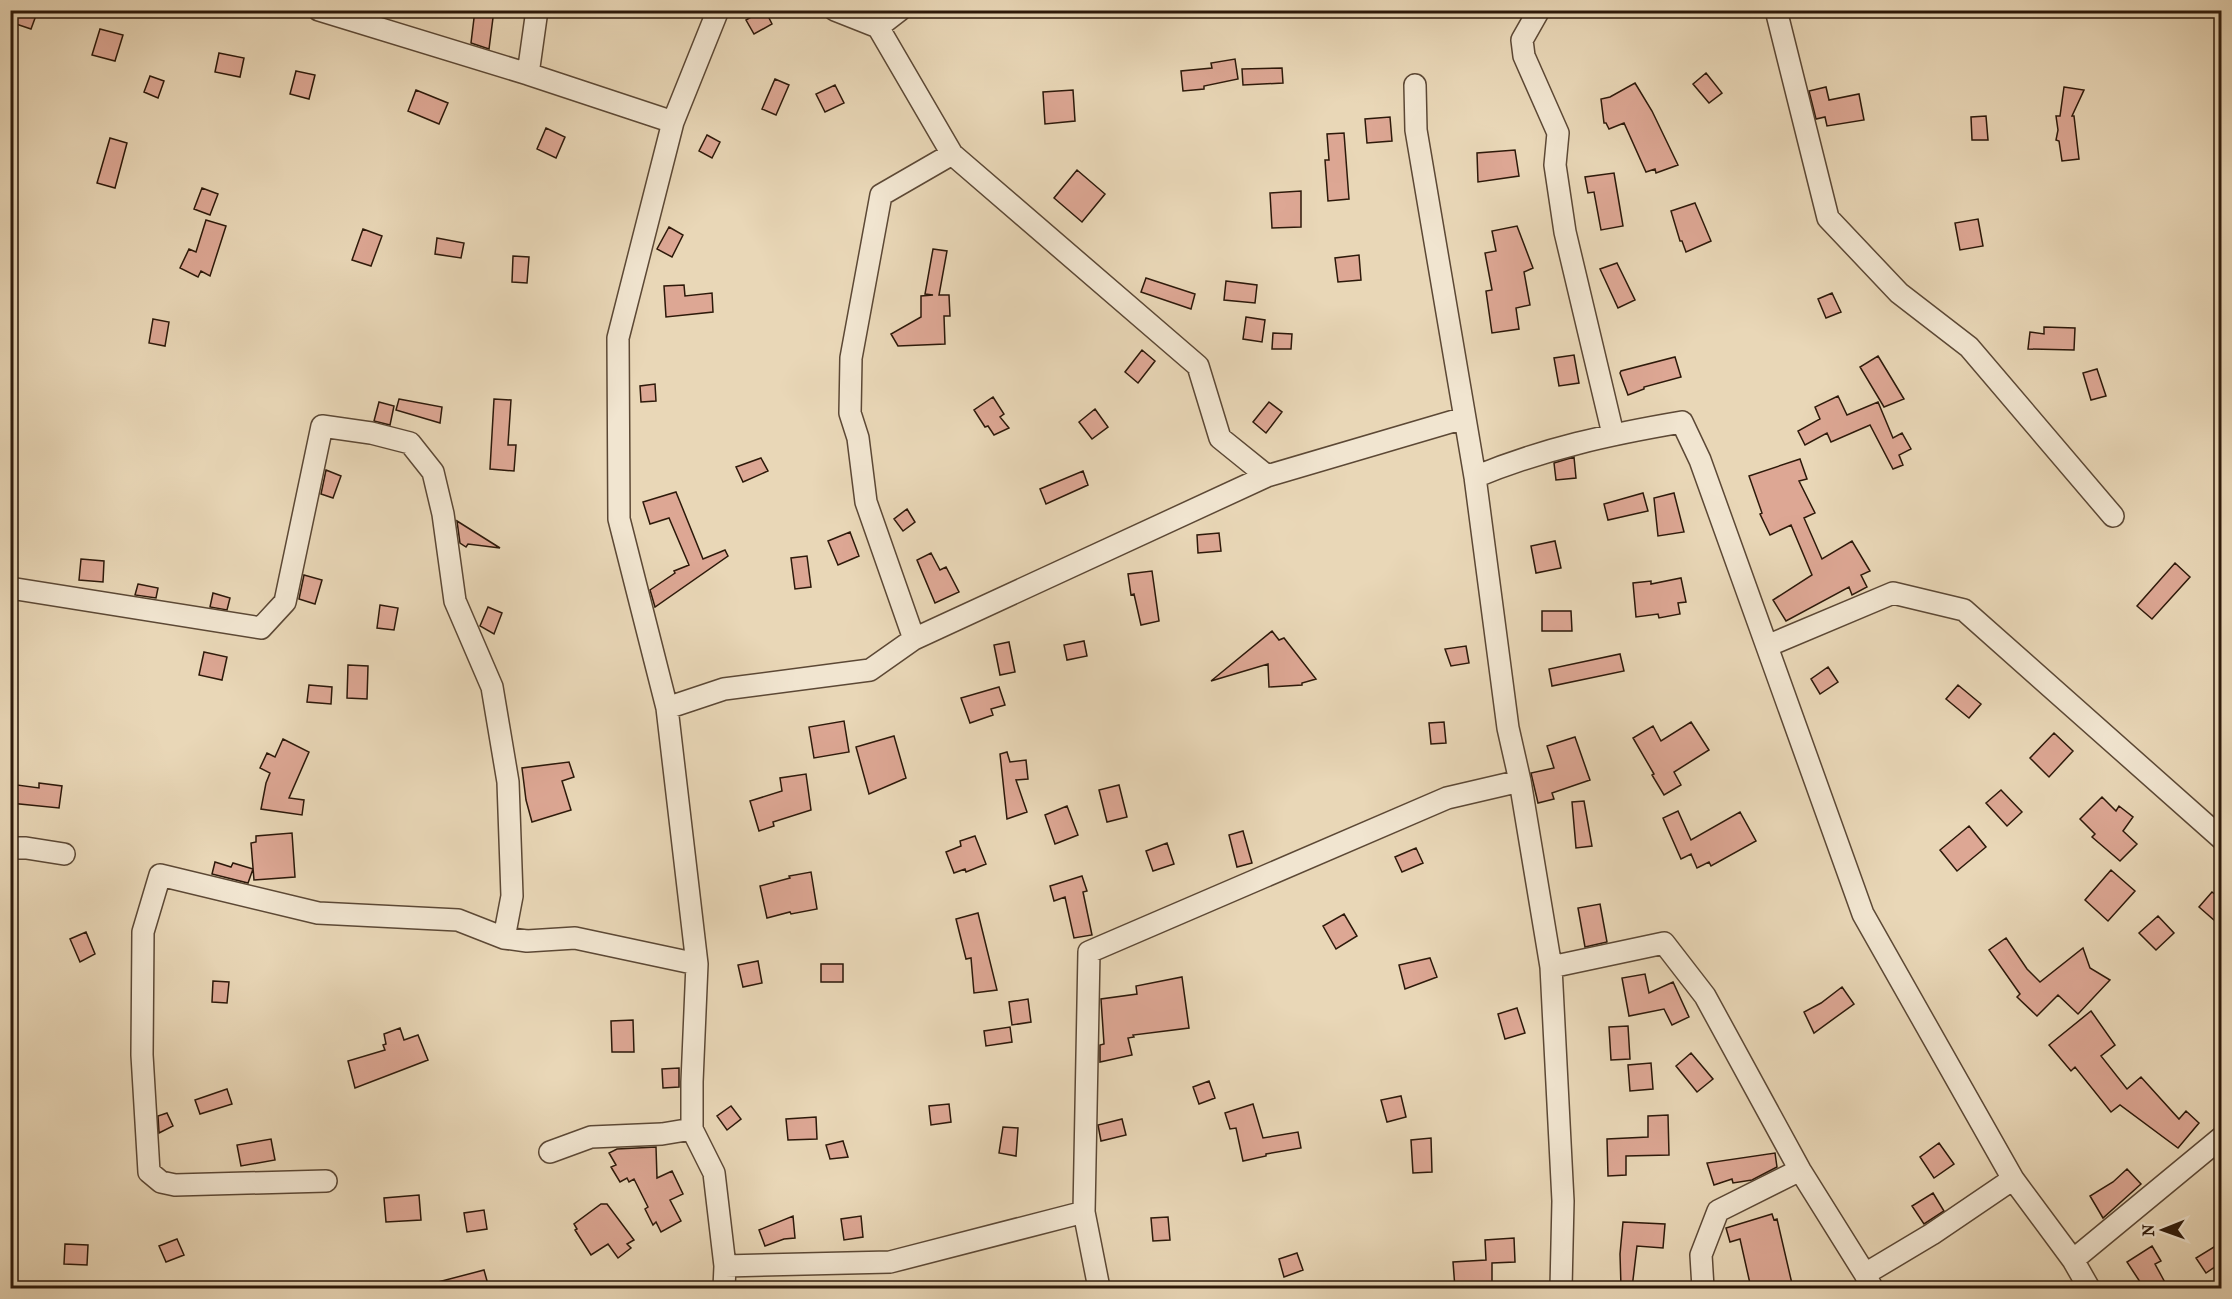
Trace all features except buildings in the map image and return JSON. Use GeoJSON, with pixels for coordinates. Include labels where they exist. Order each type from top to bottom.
{"type":"FeatureCollection","features":[{"type":"Feature","properties":{"kind":"street"},"geometry":{"type":"LineString","coordinates":[[319,10],[528,74],[673,122]]}},
{"type":"Feature","properties":{"kind":"street"},"geometry":{"type":"LineString","coordinates":[[528,74],[537,10]]}},
{"type":"Feature","properties":{"kind":"street"},"geometry":{"type":"LineString","coordinates":[[718,10],[673,122],[618,338],[619,519],[667,708],[697,963],[692,1129],[714,1173],[725,1266],[724,1288]]}},
{"type":"Feature","properties":{"kind":"street"},"geometry":{"type":"LineString","coordinates":[[835,10],[878,27],[952,154],[1198,366],[1220,438],[1268,476]]}},
{"type":"Feature","properties":{"kind":"street"},"geometry":{"type":"LineString","coordinates":[[878,27],[900,10]]}},
{"type":"Feature","properties":{"kind":"street"},"geometry":{"type":"LineString","coordinates":[[1539,10],[1522,40],[1524,56],[1558,133],[1555,165],[1565,232],[1613,434]]}},
{"type":"Feature","properties":{"kind":"street"},"geometry":{"type":"LineString","coordinates":[[1776,10],[1828,219],[1899,293],[1969,347],[2113,516]]}},
{"type":"Feature","properties":{"kind":"street"},"geometry":{"type":"LineString","coordinates":[[1415,85],[1416,130],[1475,477],[1508,728],[1520,781],[1551,967],[1563,1201],[1561,1288]]}},
{"type":"Feature","properties":{"kind":"street"},"geometry":{"type":"LineString","coordinates":[[914,639],[866,502],[858,438],[850,413],[851,358],[881,195],[952,154]]}},
{"type":"Feature","properties":{"kind":"street"},"geometry":{"type":"LineString","coordinates":[[667,708],[724,689],[870,670],[914,639],[1268,476],[1464,418]]}},
{"type":"Feature","properties":{"kind":"street"},"geometry":{"type":"LineString","coordinates":[[1475,477],[1513,461],[1613,434],[1682,422],[1700,460],[1863,914],[2013,1179],[2073,1260],[2089,1288]]}},
{"type":"Feature","properties":{"kind":"street"},"geometry":{"type":"LineString","coordinates":[[10,588],[261,628],[285,602],[322,426],[372,433],[410,442],[433,472],[443,514],[455,601],[492,687],[508,782],[512,896],[504,938]]}},
{"type":"Feature","properties":{"kind":"street"},"geometry":{"type":"LineString","coordinates":[[1767,646],[1893,593],[1964,610],[2222,839]]}},
{"type":"Feature","properties":{"kind":"street"},"geometry":{"type":"LineString","coordinates":[[1099,1288],[1084,1212],[1089,952],[1447,798],[1520,781]]}},
{"type":"Feature","properties":{"kind":"street"},"geometry":{"type":"LineString","coordinates":[[10,848],[64,854]]}},
{"type":"Feature","properties":{"kind":"street"},"geometry":{"type":"LineString","coordinates":[[326,1181],[175,1185],[161,1182],[149,1172],[142,1055],[144,932],[160,875],[318,914],[458,920],[504,938],[527,941],[575,938],[697,963]]}},
{"type":"Feature","properties":{"kind":"street"},"geometry":{"type":"LineString","coordinates":[[1551,967],[1664,943],[1705,996],[1800,1170],[1869,1281],[1932,1234],[2013,1179]]}},
{"type":"Feature","properties":{"kind":"street"},"geometry":{"type":"LineString","coordinates":[[550,1152],[591,1137],[662,1134],[692,1129]]}},
{"type":"Feature","properties":{"kind":"street"},"geometry":{"type":"LineString","coordinates":[[2073,1260],[2222,1137]]}},
{"type":"Feature","properties":{"kind":"street"},"geometry":{"type":"LineString","coordinates":[[1703,1288],[1701,1256],[1718,1211],[1800,1170]]}},
{"type":"Feature","properties":{"kind":"street"},"geometry":{"type":"LineString","coordinates":[[725,1266],[890,1262],[1084,1212]]}}]}
